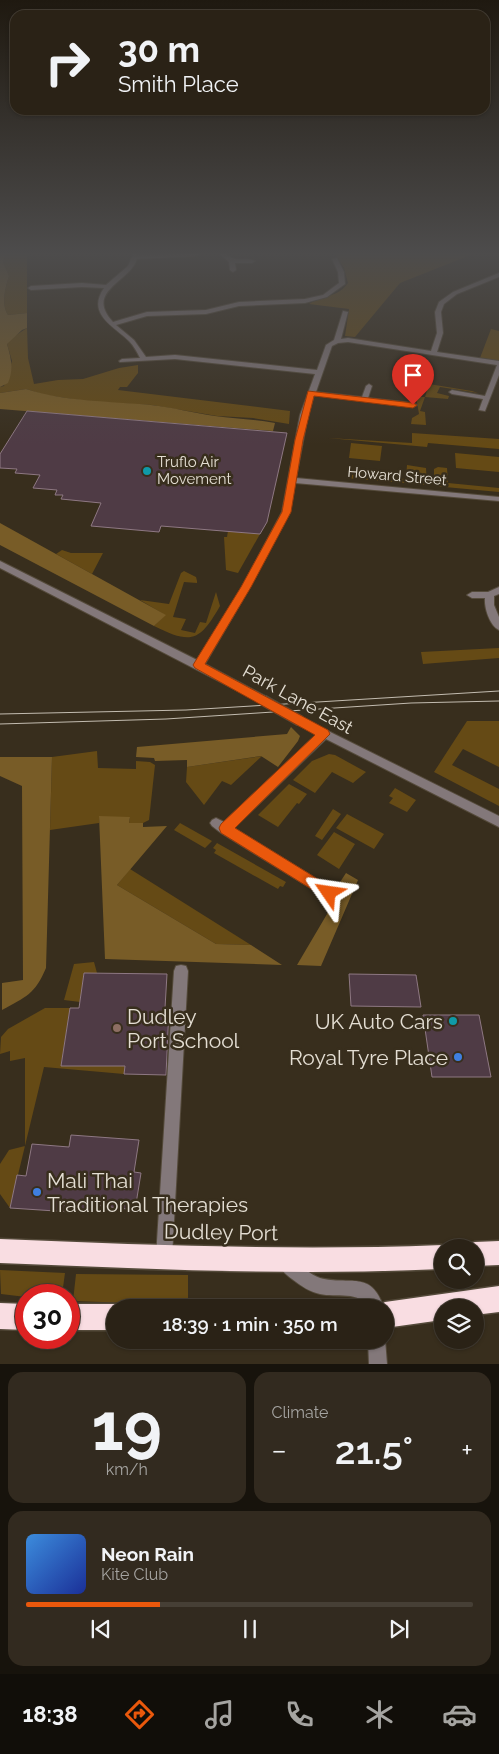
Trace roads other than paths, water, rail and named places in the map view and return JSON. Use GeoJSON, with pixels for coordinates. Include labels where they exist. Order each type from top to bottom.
{"type":"FeatureCollection","features":[{"type":"Feature","properties":{"kind":"highway","name":"Dudley Port"},"geometry":{"type":"LineString","coordinates":[[0,1251],[164,1258],[380,1260],[434,1257]]}},
{"type":"Feature","properties":{"kind":"highway"},"geometry":{"type":"LineString","coordinates":[[484,1254],[499,1253]]}},
{"type":"Feature","properties":{"kind":"highway"},"geometry":{"type":"LineString","coordinates":[[394,1313],[499,1299]]}},
{"type":"Feature","properties":{"kind":"highway"},"geometry":{"type":"LineString","coordinates":[[0,1316],[15,1317]]}},
{"type":"Feature","properties":{"kind":"highway"},"geometry":{"type":"LineString","coordinates":[[80,1317],[106,1317]]}},
{"type":"Feature","properties":{"kind":"street"},"geometry":{"type":"LineString","coordinates":[[105,318],[130,339],[144,358]]}},
{"type":"Feature","properties":{"kind":"street"},"geometry":{"type":"LineString","coordinates":[[111,324],[134,318]]}},
{"type":"Feature","properties":{"kind":"street"},"geometry":{"type":"LineString","coordinates":[[337,341],[343,318]]}},
{"type":"Feature","properties":{"kind":"street"},"geometry":{"type":"LineString","coordinates":[[433,353],[440,333],[438,318]]}},
{"type":"Feature","properties":{"kind":"street"},"geometry":{"type":"LineString","coordinates":[[199,665],[246,587],[286,512],[304,415],[329,345],[337,341],[348,340],[499,365],[483,410]]}},
{"type":"Feature","properties":{"kind":"street"},"geometry":{"type":"LineString","coordinates":[[122,362],[144,358],[194,358],[318,372]]}},
{"type":"Feature","properties":{"kind":"street"},"geometry":{"type":"LineString","coordinates":[[364,400],[370,386]]}},
{"type":"Feature","properties":{"kind":"street"},"geometry":{"type":"LineString","coordinates":[[452,392],[487,398]]}},
{"type":"Feature","properties":{"kind":"street"},"geometry":{"type":"LineString","coordinates":[[311,393],[413,405]]}},
{"type":"Feature","properties":{"kind":"street","name":"Howard Street"},"geometry":{"type":"LineString","coordinates":[[292,480],[499,499]]}},
{"type":"Feature","properties":{"kind":"street","name":"Park Lane East"},"geometry":{"type":"LineString","coordinates":[[0,564],[199,665],[324,734],[499,822]]}},
{"type":"Feature","properties":{"kind":"street"},"geometry":{"type":"LineString","coordinates":[[472,595],[495,593]]}},
{"type":"Feature","properties":{"kind":"street"},"geometry":{"type":"LineString","coordinates":[[495,593],[489,605],[499,628]]}},
{"type":"Feature","properties":{"kind":"street"},"geometry":{"type":"LineString","coordinates":[[324,734],[221,826],[329,893]]}},
{"type":"Feature","properties":{"kind":"street"},"geometry":{"type":"LineString","coordinates":[[164,1258],[181,971]]}},
{"type":"Feature","properties":{"kind":"street"},"geometry":{"type":"LineString","coordinates":[[277,1259],[318,1286],[365,1290],[374,1299]]}},
{"type":"Feature","properties":{"kind":"street"},"geometry":{"type":"LineString","coordinates":[[378,1349],[378,1364]]}},
{"type":"Feature","properties":{"kind":"tram line"},"geometry":{"type":"LineString","coordinates":[[0,714],[186,710],[499,691]]}},
{"type":"Feature","properties":{"kind":"tram line"},"geometry":{"type":"LineString","coordinates":[[0,724],[166,719],[411,703],[499,701]]}},
{"type":"Feature","properties":{"kind":"place","name":"Truflo Air Movement"},"geometry":{"type":"Point","coordinates":[147,471]}},
{"type":"Feature","properties":{"kind":"place","name":"UK Auto Cars"},"geometry":{"type":"Point","coordinates":[453,1021]}},
{"type":"Feature","properties":{"kind":"place","name":"Dudley Port School"},"geometry":{"type":"Point","coordinates":[117,1028]}},
{"type":"Feature","properties":{"kind":"place","name":"Royal Tyre Place"},"geometry":{"type":"Point","coordinates":[458,1057]}},
{"type":"Feature","properties":{"kind":"place","name":"Mali Thai Traditional Therapies"},"geometry":{"type":"Point","coordinates":[37,1192]}}]}
